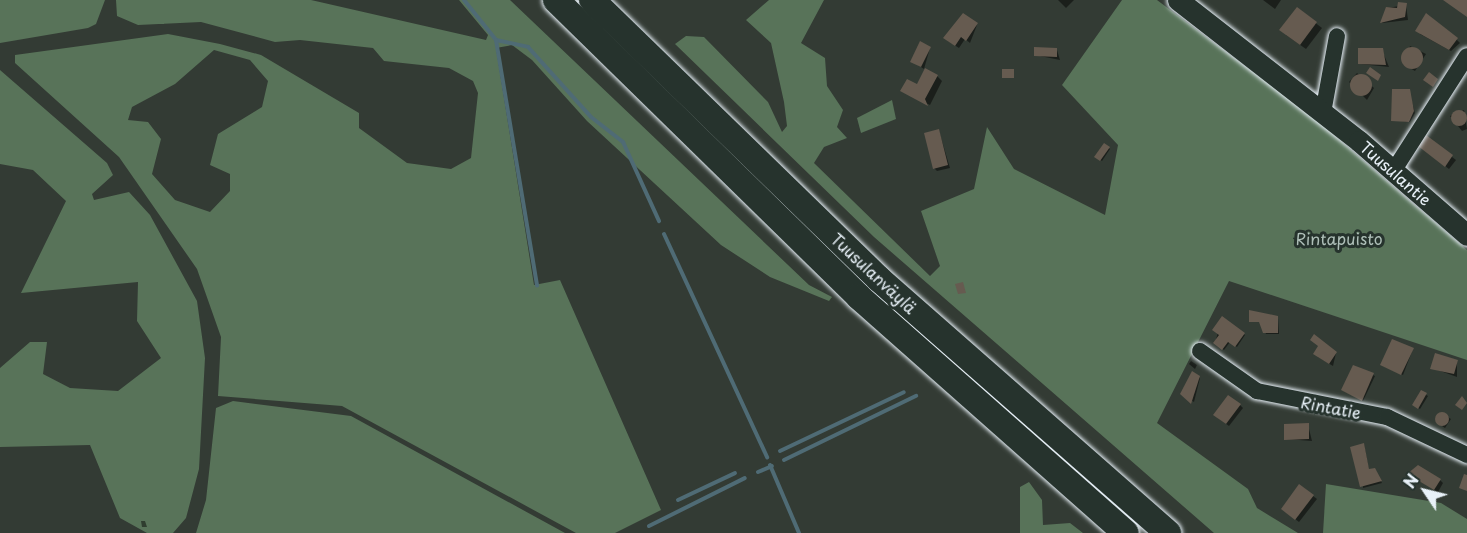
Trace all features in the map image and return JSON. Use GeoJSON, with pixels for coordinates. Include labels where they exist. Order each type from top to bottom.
{"type":"FeatureCollection","features":[{"type":"Feature","properties":{"kind":"highway","name":"Tuusulanväylä"},"geometry":{"type":"LineString","coordinates":[[556,0],[859,297],[1126,533]]}},
{"type":"Feature","properties":{"kind":"highway","name":"Tuusulanväylä"},"geometry":{"type":"LineString","coordinates":[[592,0],[879,279],[1168,533]]}},
{"type":"Feature","properties":{"kind":"main road","name":"Tuusulantie"},"geometry":{"type":"LineString","coordinates":[[1178,0],[1394,170],[1467,236]]}},
{"type":"Feature","properties":{"kind":"street"},"geometry":{"type":"LineString","coordinates":[[1323,113],[1337,36]]}},
{"type":"Feature","properties":{"kind":"street"},"geometry":{"type":"LineString","coordinates":[[1394,170],[1467,56]]}},
{"type":"Feature","properties":{"kind":"street","name":"Rintatie"},"geometry":{"type":"LineString","coordinates":[[1200,351],[1257,391],[1387,417],[1467,455]]}},
{"type":"Feature","properties":{"kind":"green space"},"geometry":{"type":"Polygon","coordinates":[[[0,0],[105,0],[96,24],[88,28],[0,43],[0,0]]]}},
{"type":"Feature","properties":{"kind":"green space"},"geometry":{"type":"Polygon","coordinates":[[[116,0],[311,0],[486,40],[488,35],[459,0],[510,0],[809,285],[832,297],[829,301],[770,277],[721,245],[587,121],[532,60],[512,45],[496,48],[534,285],[560,280],[661,510],[615,533],[576,533],[342,406],[218,396],[221,337],[197,269],[119,157],[15,63],[15,55],[168,34],[220,44],[261,55],[359,113],[359,128],[407,163],[451,169],[471,158],[478,93],[473,81],[449,68],[384,61],[373,48],[300,40],[275,42],[201,22],[138,25],[117,16],[116,0]],[[214,50],[175,84],[132,107],[128,120],[148,122],[161,139],[152,174],[175,200],[210,212],[230,191],[230,174],[210,165],[218,134],[262,107],[268,81],[250,60],[214,50]]]}},
{"type":"Feature","properties":{"kind":"green space","name":"Rintapuisto"},"geometry":{"type":"Polygon","coordinates":[[[769,0],[824,0],[801,43],[825,58],[827,86],[843,110],[837,127],[847,138],[824,147],[814,163],[930,276],[940,266],[921,211],[974,189],[987,127],[1014,169],[1105,215],[1118,145],[1062,85],[1122,0],[1157,0],[1314,118],[1467,250],[1467,360],[1229,281],[1157,423],[1248,489],[1257,508],[1298,533],[1214,533],[874,237],[675,44],[686,36],[704,37],[768,102],[782,132],[787,126],[771,43],[746,20],[769,0]]]}},
{"type":"Feature","properties":{"kind":"green space"},"geometry":{"type":"Polygon","coordinates":[[[0,70],[107,163],[113,175],[92,194],[94,200],[129,192],[150,215],[197,301],[205,358],[199,469],[186,518],[173,533],[147,533],[120,518],[90,445],[0,447],[0,368],[30,342],[47,342],[43,374],[70,388],[118,391],[161,358],[137,321],[138,282],[21,293],[66,201],[33,170],[0,164],[0,70]]]}},
{"type":"Feature","properties":{"kind":"green space"},"geometry":{"type":"Polygon","coordinates":[[[892,100],[896,119],[861,133],[857,118],[892,100]]]}},
{"type":"Feature","properties":{"kind":"green space"},"geometry":{"type":"Polygon","coordinates":[[[233,401],[351,416],[565,533],[196,533],[206,500],[216,408],[233,401]]]}},
{"type":"Feature","properties":{"kind":"green space"},"geometry":{"type":"Polygon","coordinates":[[[1029,482],[1042,500],[1043,525],[1070,523],[1083,533],[1020,533],[1020,487],[1029,482]]]}},
{"type":"Feature","properties":{"kind":"green space"},"geometry":{"type":"Polygon","coordinates":[[[1326,484],[1441,503],[1467,519],[1467,533],[1323,533],[1326,484]]]}},
{"type":"Feature","properties":{"kind":"building"},"geometry":{"type":"Polygon","coordinates":[[[1443,0],[1467,0],[1467,17],[1443,0]]]}},
{"type":"Feature","properties":{"kind":"building"},"geometry":{"type":"Polygon","coordinates":[[[1398,2],[1407,3],[1405,17],[1380,23],[1386,7],[1397,8],[1398,2]]]}},
{"type":"Feature","properties":{"kind":"building"},"geometry":{"type":"Polygon","coordinates":[[[1297,7],[1317,22],[1300,45],[1279,30],[1297,7]]]}},
{"type":"Feature","properties":{"kind":"building"},"geometry":{"type":"Polygon","coordinates":[[[963,13],[978,23],[966,41],[961,37],[955,46],[943,38],[963,13]]]}},
{"type":"Feature","properties":{"kind":"building"},"geometry":{"type":"Polygon","coordinates":[[[1426,13],[1458,38],[1449,50],[1415,31],[1426,13]]]}},
{"type":"Feature","properties":{"kind":"building"},"geometry":{"type":"Polygon","coordinates":[[[920,41],[931,47],[921,67],[910,62],[920,41]]]}},
{"type":"Feature","properties":{"kind":"building"},"geometry":{"type":"Polygon","coordinates":[[[1034,47],[1057,48],[1057,57],[1034,56],[1034,47]]]}},
{"type":"Feature","properties":{"kind":"building"},"geometry":{"type":"Polygon","coordinates":[[[1412,47],[1420,50],[1423,58],[1420,66],[1412,69],[1404,66],[1401,58],[1404,50],[1412,47]]]}},
{"type":"Feature","properties":{"kind":"building"},"geometry":{"type":"Polygon","coordinates":[[[1358,48],[1383,48],[1386,65],[1358,64],[1358,48]]]}},
{"type":"Feature","properties":{"kind":"building"},"geometry":{"type":"Polygon","coordinates":[[[1370,67],[1381,75],[1378,81],[1366,73],[1370,67]]]}},
{"type":"Feature","properties":{"kind":"building"},"geometry":{"type":"Polygon","coordinates":[[[925,68],[938,75],[925,99],[928,106],[900,91],[907,79],[917,84],[925,68]]]}},
{"type":"Feature","properties":{"kind":"building"},"geometry":{"type":"Polygon","coordinates":[[[1002,69],[1014,69],[1014,78],[1002,78],[1002,69]]]}},
{"type":"Feature","properties":{"kind":"building"},"geometry":{"type":"Polygon","coordinates":[[[1429,72],[1438,79],[1433,87],[1423,80],[1429,72]]]}},
{"type":"Feature","properties":{"kind":"building"},"geometry":{"type":"Polygon","coordinates":[[[1357,74],[1365,74],[1372,81],[1372,89],[1365,96],[1357,96],[1350,89],[1350,81],[1357,74]]]}},
{"type":"Feature","properties":{"kind":"building"},"geometry":{"type":"Polygon","coordinates":[[[1392,89],[1410,89],[1414,111],[1409,122],[1391,121],[1392,89]]]}},
{"type":"Feature","properties":{"kind":"building"},"geometry":{"type":"Polygon","coordinates":[[[1456,110],[1462,110],[1467,118],[1465,124],[1456,126],[1451,121],[1451,115],[1456,110]]]}},
{"type":"Feature","properties":{"kind":"building"},"geometry":{"type":"Polygon","coordinates":[[[939,129],[948,165],[933,169],[924,133],[939,129]]]}},
{"type":"Feature","properties":{"kind":"building"},"geometry":{"type":"Polygon","coordinates":[[[1426,135],[1453,155],[1445,167],[1418,146],[1426,135]]]}},
{"type":"Feature","properties":{"kind":"building"},"geometry":{"type":"Polygon","coordinates":[[[1104,143],[1110,147],[1100,161],[1094,157],[1104,143]]]}},
{"type":"Feature","properties":{"kind":"building"},"geometry":{"type":"Polygon","coordinates":[[[963,282],[966,293],[958,294],[955,284],[963,282]]]}},
{"type":"Feature","properties":{"kind":"building"},"geometry":{"type":"Polygon","coordinates":[[[1249,310],[1278,316],[1278,333],[1263,333],[1259,322],[1249,322],[1249,310]]]}},
{"type":"Feature","properties":{"kind":"building"},"geometry":{"type":"Polygon","coordinates":[[[1222,316],[1245,333],[1235,347],[1228,342],[1222,350],[1213,343],[1219,335],[1212,330],[1222,316]]]}},
{"type":"Feature","properties":{"kind":"building"},"geometry":{"type":"Polygon","coordinates":[[[1314,334],[1337,352],[1329,364],[1313,354],[1318,346],[1310,340],[1314,334]]]}},
{"type":"Feature","properties":{"kind":"building"},"geometry":{"type":"Polygon","coordinates":[[[1392,339],[1414,348],[1401,375],[1380,365],[1392,339]]]}},
{"type":"Feature","properties":{"kind":"building"},"geometry":{"type":"Polygon","coordinates":[[[1435,353],[1458,360],[1454,374],[1430,369],[1435,353]]]}},
{"type":"Feature","properties":{"kind":"building"},"geometry":{"type":"Polygon","coordinates":[[[1353,365],[1374,373],[1362,401],[1341,390],[1353,365]]]}},
{"type":"Feature","properties":{"kind":"building"},"geometry":{"type":"Polygon","coordinates":[[[1192,371],[1200,376],[1191,404],[1180,394],[1192,371]]]}},
{"type":"Feature","properties":{"kind":"building"},"geometry":{"type":"Polygon","coordinates":[[[1421,390],[1427,393],[1418,409],[1412,405],[1421,390]]]}},
{"type":"Feature","properties":{"kind":"building"},"geometry":{"type":"Polygon","coordinates":[[[1228,395],[1241,404],[1226,424],[1213,415],[1228,395]]]}},
{"type":"Feature","properties":{"kind":"building"},"geometry":{"type":"Polygon","coordinates":[[[1462,396],[1467,403],[1462,410],[1455,405],[1462,396]]]}},
{"type":"Feature","properties":{"kind":"building"},"geometry":{"type":"Polygon","coordinates":[[[1442,412],[1447,414],[1449,419],[1447,424],[1442,426],[1437,424],[1435,419],[1437,414],[1442,412]]]}},
{"type":"Feature","properties":{"kind":"building"},"geometry":{"type":"Polygon","coordinates":[[[1309,423],[1309,439],[1284,440],[1284,424],[1309,423]]]}},
{"type":"Feature","properties":{"kind":"building"},"geometry":{"type":"Polygon","coordinates":[[[1364,443],[1369,469],[1375,468],[1382,481],[1360,487],[1350,447],[1364,443]]]}},
{"type":"Feature","properties":{"kind":"building"},"geometry":{"type":"Polygon","coordinates":[[[1418,465],[1441,479],[1434,490],[1407,474],[1418,465]]]}},
{"type":"Feature","properties":{"kind":"building"},"geometry":{"type":"Polygon","coordinates":[[[1464,474],[1467,475],[1467,491],[1459,488],[1464,474]]]}},
{"type":"Feature","properties":{"kind":"building"},"geometry":{"type":"Polygon","coordinates":[[[1299,484],[1314,495],[1295,520],[1281,509],[1299,484]]]}},
{"type":"Feature","properties":{"kind":"waterway"},"geometry":{"type":"LineString","coordinates":[[464,0],[496,40],[528,47],[591,117],[623,142],[659,221]]}},
{"type":"Feature","properties":{"kind":"waterway"},"geometry":{"type":"LineString","coordinates":[[496,40],[537,286]]}},
{"type":"Feature","properties":{"kind":"waterway"},"geometry":{"type":"LineString","coordinates":[[664,234],[767,457]]}},
{"type":"Feature","properties":{"kind":"waterway"},"geometry":{"type":"LineString","coordinates":[[780,451],[904,392]]}},
{"type":"Feature","properties":{"kind":"waterway"},"geometry":{"type":"LineString","coordinates":[[784,460],[916,396]]}},
{"type":"Feature","properties":{"kind":"waterway"},"geometry":{"type":"LineString","coordinates":[[770,465],[799,533]]}},
{"type":"Feature","properties":{"kind":"waterway"},"geometry":{"type":"LineString","coordinates":[[758,472],[772,466]]}},
{"type":"Feature","properties":{"kind":"waterway"},"geometry":{"type":"LineString","coordinates":[[678,500],[735,473]]}},
{"type":"Feature","properties":{"kind":"waterway"},"geometry":{"type":"LineString","coordinates":[[649,526],[745,478]]}}]}
